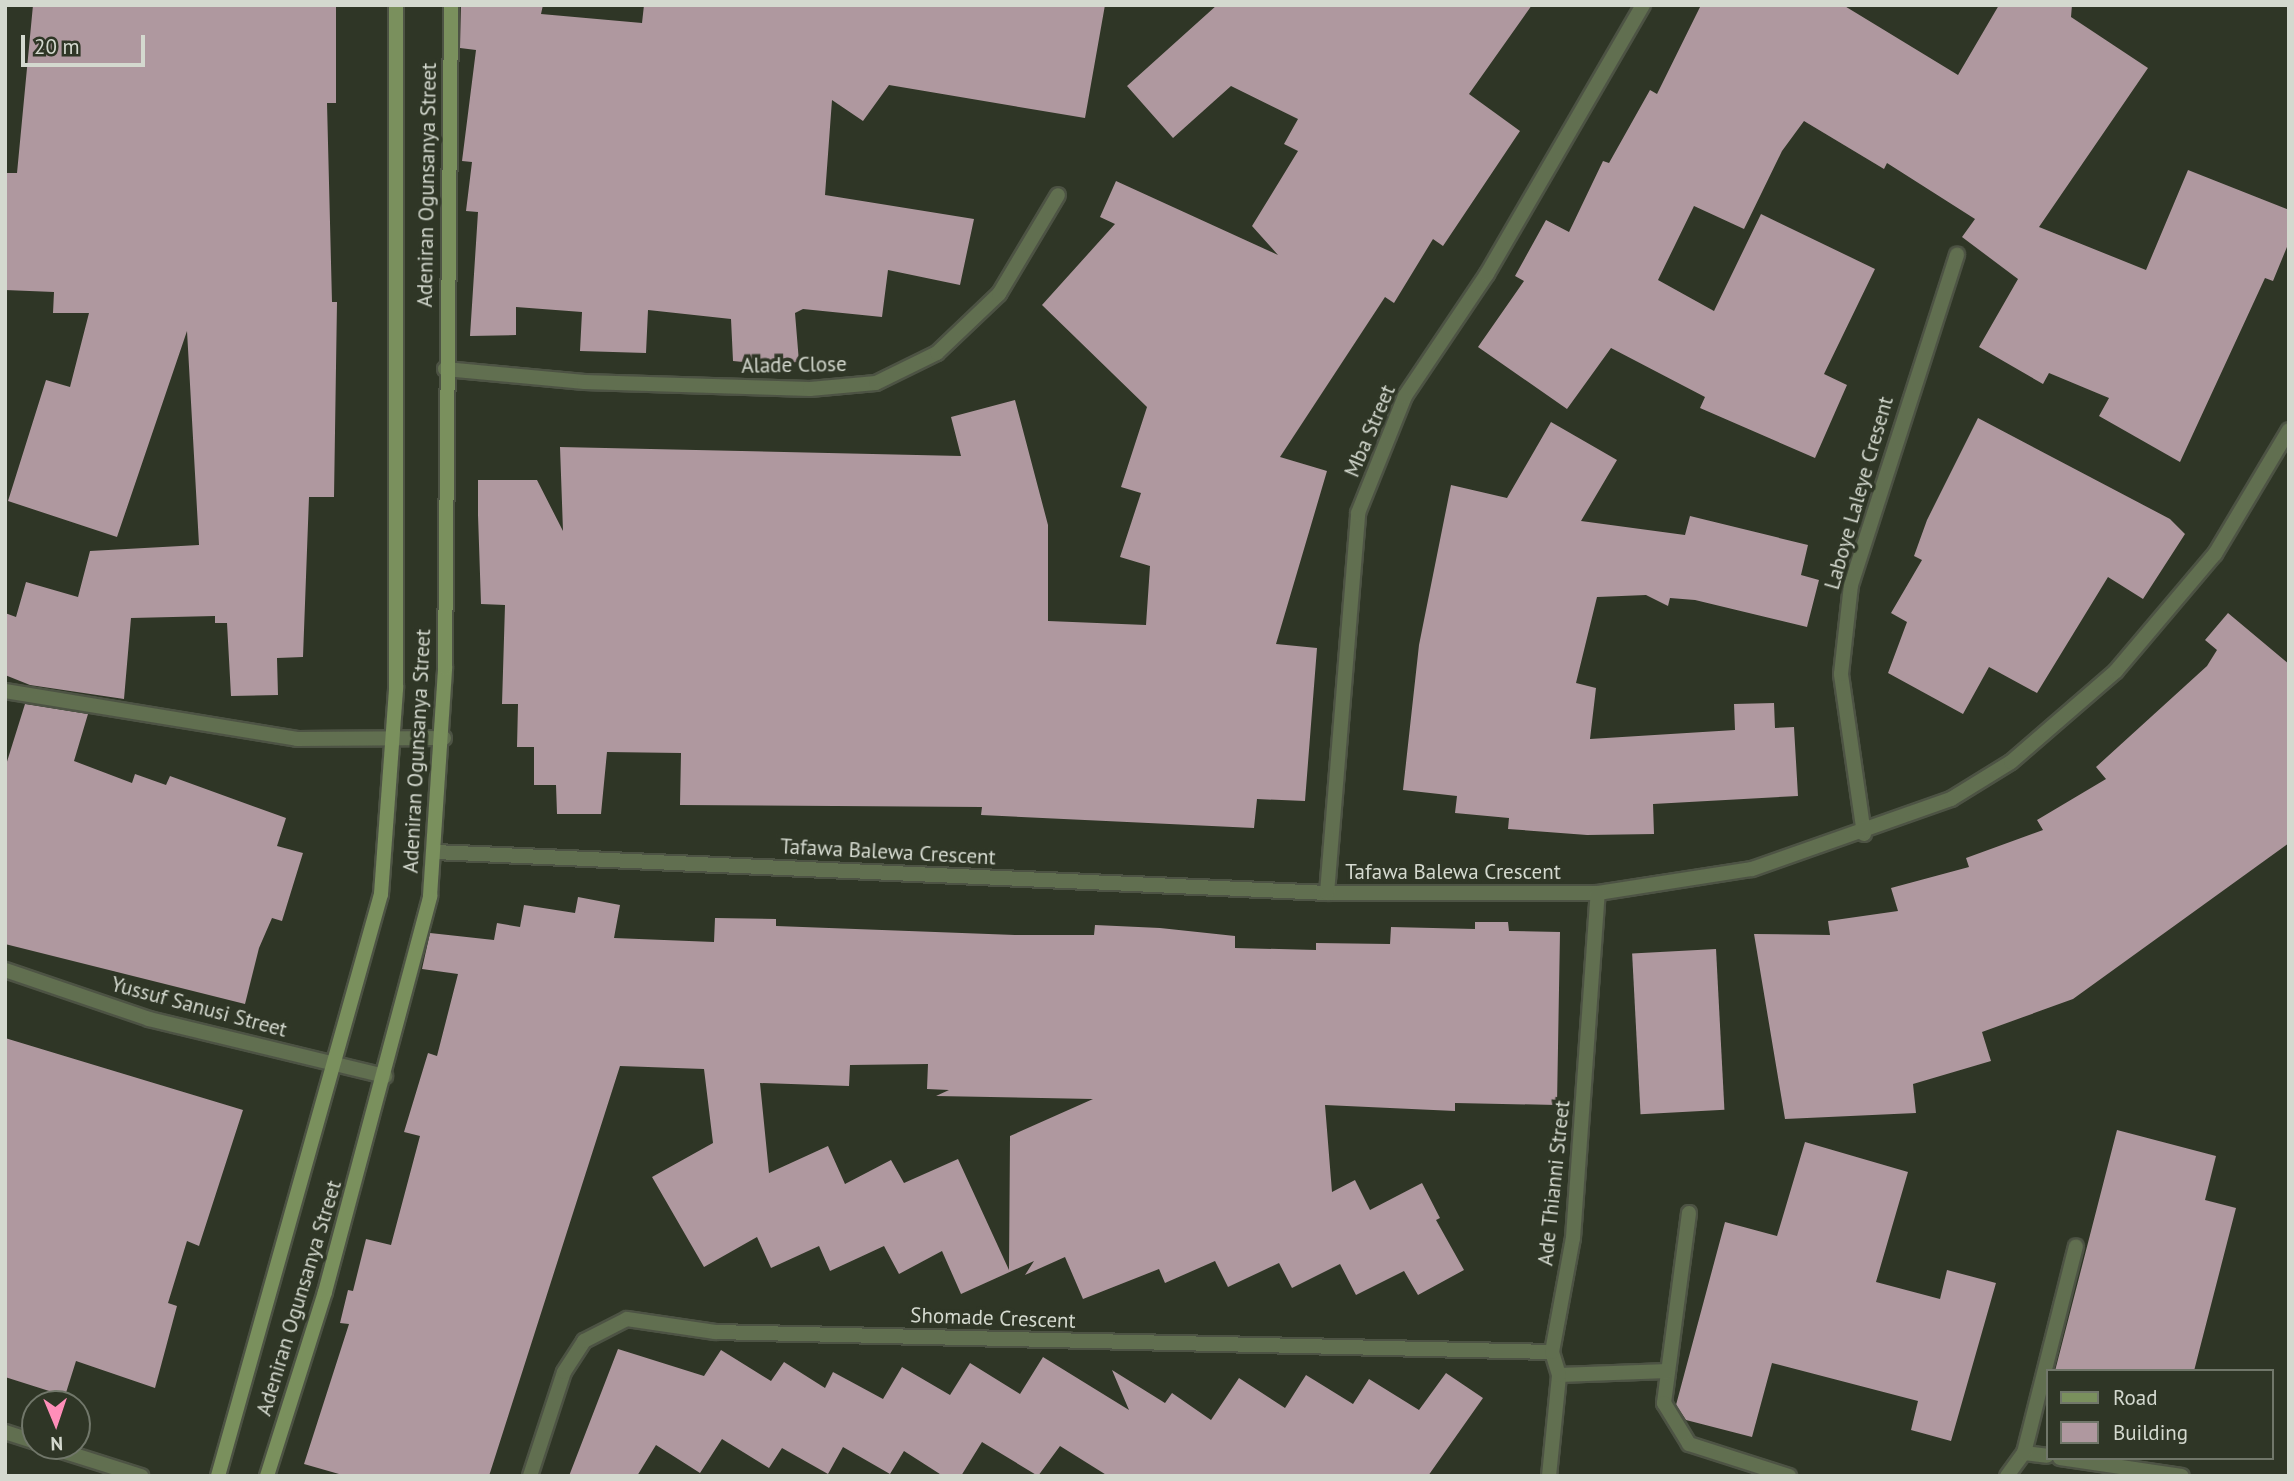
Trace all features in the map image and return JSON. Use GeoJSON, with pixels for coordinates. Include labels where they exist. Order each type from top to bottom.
{"type":"FeatureCollection","features":[{"type":"Feature","properties":{"kind":"main road","name":"Adeniran Ogunsanya Street"},"geometry":{"type":"LineString","coordinates":[[218,1476],[337,1064],[381,894],[394,743],[396,5]]}},
{"type":"Feature","properties":{"kind":"main road","name":"Adeniran Ogunsanya Street"},"geometry":{"type":"LineString","coordinates":[[267,1476],[385,1076],[435,852],[444,738],[445,369],[451,5]]}},
{"type":"Feature","properties":{"kind":"street","name":"Mba Street"},"geometry":{"type":"LineString","coordinates":[[1327,893],[1358,513],[1405,396],[1486,274],[1643,5]]}},
{"type":"Feature","properties":{"kind":"street","name":"Alade Close"},"geometry":{"type":"LineString","coordinates":[[445,369],[664,385],[810,389],[876,383],[937,353],[999,294],[1058,195]]}},
{"type":"Feature","properties":{"kind":"street","name":"Laboye Laleye Cresent"},"geometry":{"type":"LineString","coordinates":[[1864,834],[1841,674],[1851,585],[1957,254]]}},
{"type":"Feature","properties":{"kind":"street","name":"Tafawa Balewa Crescent"},"geometry":{"type":"LineString","coordinates":[[435,852],[1327,893],[1598,893],[1752,869],[1864,834],[1951,799],[2011,762],[2116,671],[2215,554],[2289,429]]}},
{"type":"Feature","properties":{"kind":"street"},"geometry":{"type":"LineString","coordinates":[[5,691],[298,739],[394,743],[444,738]]}},
{"type":"Feature","properties":{"kind":"street","name":"Ade Thianni Street"},"geometry":{"type":"LineString","coordinates":[[1549,1476],[1559,1375],[1552,1352],[1573,1238],[1598,893]]}},
{"type":"Feature","properties":{"kind":"street","name":"Yussuf Sanusi Street"},"geometry":{"type":"LineString","coordinates":[[5,970],[149,1019],[385,1076]]}},
{"type":"Feature","properties":{"kind":"street"},"geometry":{"type":"LineString","coordinates":[[1689,1213],[1664,1403],[1689,1444],[1789,1476]]}},
{"type":"Feature","properties":{"kind":"street"},"geometry":{"type":"LineString","coordinates":[[2007,1476],[2024,1453],[2076,1246]]}},
{"type":"Feature","properties":{"kind":"street","name":"Shomade Crescent"},"geometry":{"type":"LineString","coordinates":[[530,1476],[564,1373],[584,1341],[627,1320],[715,1332],[1552,1352]]}},
{"type":"Feature","properties":{"kind":"street"},"geometry":{"type":"LineString","coordinates":[[1559,1375],[1668,1371]]}},
{"type":"Feature","properties":{"kind":"street"},"geometry":{"type":"LineString","coordinates":[[2024,1453],[2046,1456]]}},
{"type":"Feature","properties":{"kind":"street"},"geometry":{"type":"LineString","coordinates":[[90,1460],[141,1476]]}},
{"type":"Feature","properties":{"kind":"street"},"geometry":{"type":"LineString","coordinates":[[2074,1460],[2182,1476]]}},
{"type":"Feature","properties":{"kind":"building"},"geometry":{"type":"Polygon","coordinates":[[[33,5],[336,5],[336,103],[327,103],[332,302],[337,302],[334,497],[309,497],[303,657],[277,658],[278,695],[231,696],[227,623],[215,623],[215,616],[131,618],[124,699],[30,685],[5,675],[5,613],[16,617],[26,582],[78,597],[90,551],[199,545],[187,331],[117,537],[8,501],[46,380],[70,387],[89,313],[53,313],[54,292],[5,290],[5,173],[17,173],[33,5]]]}},
{"type":"Feature","properties":{"kind":"building"},"geometry":{"type":"Polygon","coordinates":[[[461,5],[543,5],[541,14],[642,23],[644,5],[1105,5],[1085,118],[889,85],[863,121],[832,100],[825,195],[974,219],[960,285],[888,270],[882,317],[803,309],[795,313],[799,362],[764,364],[733,361],[731,319],[648,310],[646,353],[580,351],[582,312],[516,307],[516,335],[470,336],[478,212],[466,211],[472,162],[462,161],[476,50],[460,48],[461,5]]]}},
{"type":"Feature","properties":{"kind":"building"},"geometry":{"type":"Polygon","coordinates":[[[1217,5],[1532,5],[1469,94],[1520,131],[1443,246],[1433,239],[1394,303],[1385,297],[1280,457],[1327,471],[1276,644],[1317,648],[1305,801],[1257,799],[1254,828],[981,815],[982,807],[680,805],[681,753],[607,752],[601,814],[557,814],[556,785],[534,785],[534,747],[517,747],[518,704],[502,704],[505,605],[481,604],[478,480],[537,480],[563,531],[560,447],[961,456],[951,417],[1015,400],[1048,525],[1048,621],[1146,625],[1150,566],[1120,557],[1141,493],[1121,487],[1147,407],[1042,305],[1115,224],[1100,217],[1116,181],[1278,255],[1252,226],[1298,151],[1284,144],[1298,119],[1231,86],[1173,138],[1127,86],[1217,5]]]}},
{"type":"Feature","properties":{"kind":"building"},"geometry":{"type":"Polygon","coordinates":[[[1701,5],[1843,5],[1958,75],[1999,5],[2072,5],[2071,17],[2148,68],[2039,227],[2146,270],[2188,170],[2289,210],[2289,242],[2273,281],[2265,278],[2180,462],[2099,416],[2109,398],[2049,373],[2043,384],[1979,347],[2018,279],[1962,237],[1975,219],[1887,163],[1884,169],[1804,121],[1782,151],[1744,229],[1694,206],[1658,280],[1714,311],[1761,214],[1875,269],[1824,374],[1847,385],[1815,458],[1700,408],[1705,397],[1611,348],[1567,409],[1478,347],[1524,281],[1515,276],[1546,220],[1569,232],[1603,161],[1609,163],[1650,90],[1657,94],[1701,5]]]}},
{"type":"Feature","properties":{"kind":"building"},"geometry":{"type":"Polygon","coordinates":[[[1978,418],[2170,519],[2185,534],[2143,599],[2108,577],[2037,693],[1989,667],[1963,714],[1888,673],[1907,622],[1891,613],[1922,560],[1914,556],[1927,520],[1978,418]]]}},
{"type":"Feature","properties":{"kind":"building"},"geometry":{"type":"Polygon","coordinates":[[[1551,422],[1617,460],[1581,521],[1685,535],[1690,516],[1808,545],[1801,575],[1819,580],[1807,627],[1695,600],[1670,598],[1668,606],[1646,595],[1597,597],[1576,683],[1596,688],[1590,739],[1735,730],[1734,704],[1774,703],[1775,728],[1794,727],[1798,796],[1653,804],[1654,834],[1587,835],[1508,829],[1509,818],[1455,813],[1457,796],[1403,790],[1419,645],[1451,485],[1507,498],[1551,422]]]}},
{"type":"Feature","properties":{"kind":"building"},"geometry":{"type":"Polygon","coordinates":[[[2228,613],[2289,664],[2289,843],[2073,999],[1982,1032],[1991,1061],[1913,1084],[1916,1113],[1785,1119],[1754,934],[1830,935],[1828,921],[1898,911],[1891,888],[1969,867],[1966,858],[2043,830],[2037,820],[2106,779],[2096,767],[2207,666],[2217,650],[2205,640],[2228,613]]]}},
{"type":"Feature","properties":{"kind":"building"},"geometry":{"type":"Polygon","coordinates":[[[25,704],[88,714],[74,761],[132,783],[135,774],[166,785],[170,776],[286,818],[277,846],[303,853],[282,921],[272,918],[259,948],[245,1004],[5,944],[5,768],[25,704]]]}},
{"type":"Feature","properties":{"kind":"building"},"geometry":{"type":"Polygon","coordinates":[[[578,897],[620,905],[614,938],[714,942],[715,918],[776,919],[776,926],[1015,935],[1094,935],[1095,925],[1160,928],[1235,936],[1235,948],[1316,950],[1316,943],[1390,944],[1391,927],[1475,929],[1475,922],[1508,922],[1509,931],[1560,932],[1557,1105],[1455,1103],[1455,1111],[1325,1105],[1332,1192],[1355,1180],[1370,1210],[1422,1183],[1440,1218],[1436,1220],[1464,1270],[1418,1295],[1404,1271],[1356,1295],[1340,1264],[1292,1288],[1279,1263],[1228,1287],[1215,1261],[1165,1283],[1159,1269],[1083,1299],[1065,1257],[1025,1275],[1034,1261],[961,1294],[942,1251],[899,1274],[884,1246],[830,1271],[819,1246],[771,1268],[757,1237],[704,1267],[652,1177],[713,1143],[704,1069],[620,1066],[489,1476],[346,1476],[304,1464],[349,1324],[340,1323],[348,1290],[353,1291],[366,1239],[391,1245],[420,1136],[404,1132],[428,1053],[437,1056],[458,974],[422,969],[430,933],[494,940],[497,923],[520,927],[524,905],[575,913],[578,897]],[[928,1064],[850,1065],[849,1086],[760,1083],[769,1173],[828,1146],[845,1184],[891,1160],[904,1183],[958,1159],[1009,1270],[1010,1136],[1093,1099],[936,1096],[949,1090],[927,1089],[928,1064]]]}},
{"type":"Feature","properties":{"kind":"building"},"geometry":{"type":"Polygon","coordinates":[[[1716,949],[1724,1110],[1641,1114],[1632,953],[1716,949]]]}},
{"type":"Feature","properties":{"kind":"building"},"geometry":{"type":"Polygon","coordinates":[[[5,1038],[243,1110],[199,1246],[187,1241],[168,1303],[177,1306],[155,1388],[76,1361],[67,1390],[46,1390],[5,1377],[5,1038]]]}},
{"type":"Feature","properties":{"kind":"building"},"geometry":{"type":"Polygon","coordinates":[[[2117,1130],[2216,1156],[2205,1200],[2236,1208],[2195,1369],[2056,1369],[2117,1130]]]}},
{"type":"Feature","properties":{"kind":"building"},"geometry":{"type":"Polygon","coordinates":[[[1805,1142],[1908,1172],[1876,1282],[1940,1299],[1947,1270],[1996,1283],[1951,1441],[1911,1430],[1918,1401],[1772,1363],[1752,1437],[1686,1420],[1676,1405],[1725,1222],[1777,1236],[1805,1142]]]}},
{"type":"Feature","properties":{"kind":"building"},"geometry":{"type":"Polygon","coordinates":[[[618,1349],[704,1376],[721,1350],[771,1381],[784,1362],[825,1388],[833,1372],[883,1399],[902,1367],[950,1395],[970,1363],[1020,1394],[1043,1357],[1129,1410],[1112,1370],[1165,1403],[1172,1393],[1211,1420],[1239,1378],[1285,1408],[1306,1375],[1353,1404],[1369,1379],[1419,1410],[1446,1373],[1483,1398],[1428,1476],[1108,1476],[1060,1446],[1038,1476],[982,1442],[961,1476],[943,1476],[904,1451],[890,1474],[843,1447],[828,1474],[782,1448],[769,1468],[722,1439],[700,1473],[656,1445],[637,1476],[569,1476],[618,1349]]]}}]}
